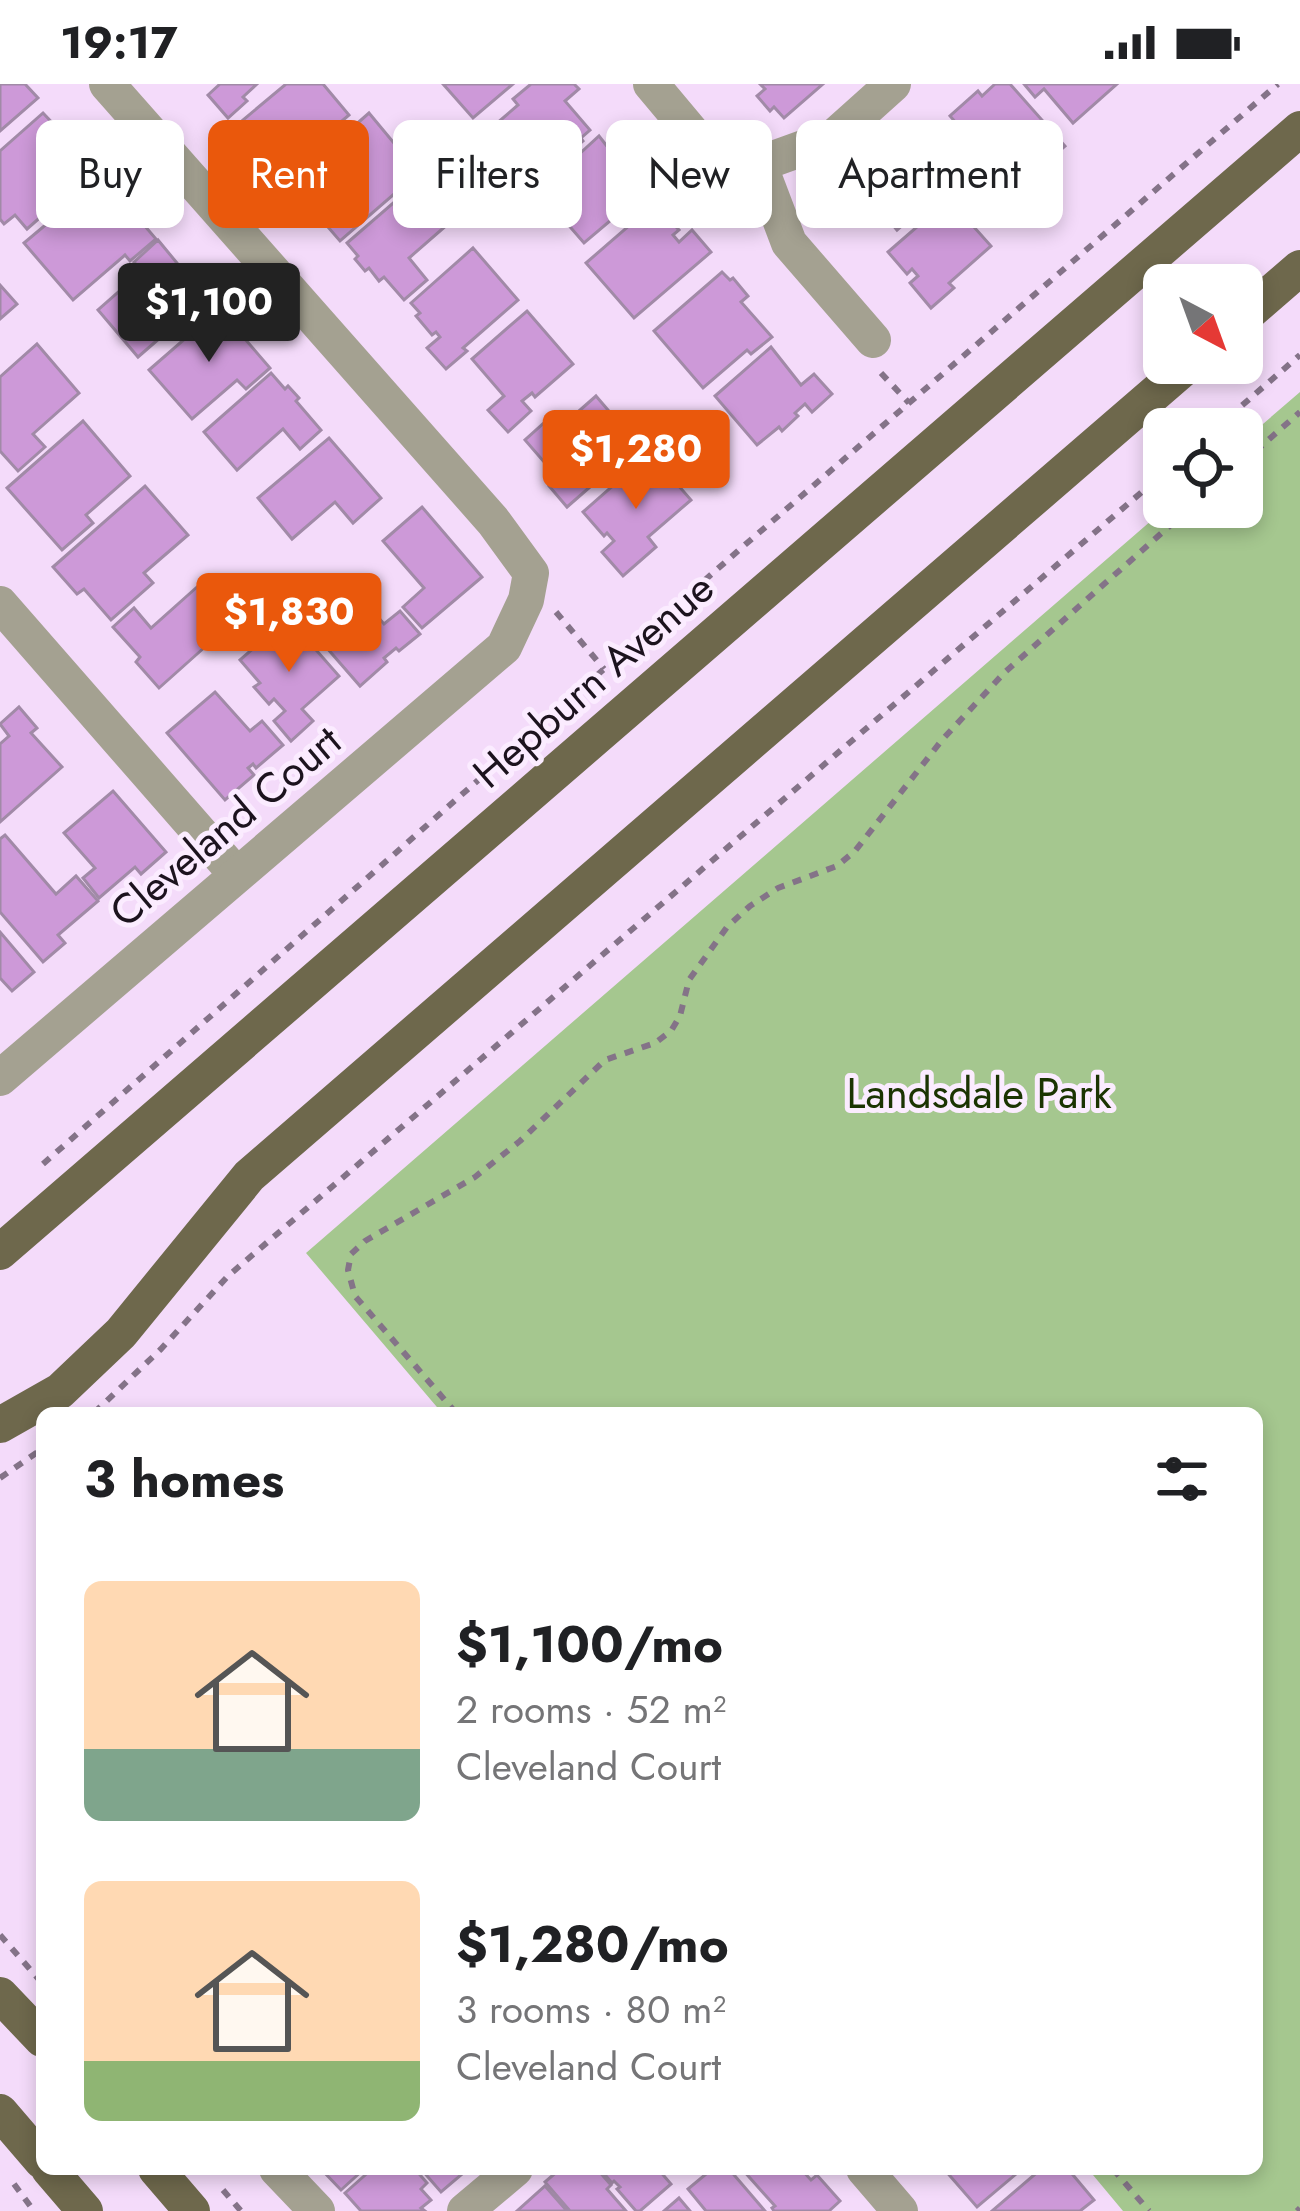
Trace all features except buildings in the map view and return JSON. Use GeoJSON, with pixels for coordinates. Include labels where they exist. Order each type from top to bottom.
{"type":"FeatureCollection","features":[{"type":"Feature","properties":{"kind":"main road","name":"Hepburn Avenue"},"geometry":{"type":"LineString","coordinates":[[0,1252],[1300,129]]}},
{"type":"Feature","properties":{"kind":"main road"},"geometry":{"type":"LineString","coordinates":[[1263,300],[1300,268]]}},
{"type":"Feature","properties":{"kind":"main road"},"geometry":{"type":"LineString","coordinates":[[0,1425],[60,1391],[122,1333],[249,1176],[1166,384]]}},
{"type":"Feature","properties":{"kind":"main road"},"geometry":{"type":"LineString","coordinates":[[0,1995],[36,2033]]}},
{"type":"Feature","properties":{"kind":"main road"},"geometry":{"type":"LineString","coordinates":[[0,2112],[36,2154]]}},
{"type":"Feature","properties":{"kind":"main road"},"geometry":{"type":"LineString","coordinates":[[54,2175],[85,2211]]}},
{"type":"Feature","properties":{"kind":"main road"},"geometry":{"type":"LineString","coordinates":[[161,2175],[193,2211]]}},
{"type":"Feature","properties":{"kind":"street"},"geometry":{"type":"LineString","coordinates":[[107,84],[493,520],[531,573],[526,600]]}},
{"type":"Feature","properties":{"kind":"street"},"geometry":{"type":"LineString","coordinates":[[651,84],[681,120]]}},
{"type":"Feature","properties":{"kind":"street"},"geometry":{"type":"LineString","coordinates":[[772,159],[833,137],[893,84]]}},
{"type":"Feature","properties":{"kind":"street"},"geometry":{"type":"LineString","coordinates":[[772,198],[789,243],[873,340]]}},
{"type":"Feature","properties":{"kind":"street","name":"Cleveland Court"},"geometry":{"type":"LineString","coordinates":[[0,1078],[504,647],[526,600]]}},
{"type":"Feature","properties":{"kind":"street"},"geometry":{"type":"LineString","coordinates":[[0,604],[236,874]]}},
{"type":"Feature","properties":{"kind":"street"},"geometry":{"type":"LineString","coordinates":[[283,2175],[317,2211]]}},
{"type":"Feature","properties":{"kind":"street"},"geometry":{"type":"LineString","coordinates":[[465,2211],[508,2175]]}},
{"type":"Feature","properties":{"kind":"street"},"geometry":{"type":"LineString","coordinates":[[869,2175],[901,2211]]}},
{"type":"Feature","properties":{"kind":"path"},"geometry":{"type":"LineString","coordinates":[[35,1171],[604,669],[1279,84]]}},
{"type":"Feature","properties":{"kind":"path"},"geometry":{"type":"LineString","coordinates":[[1239,408],[1300,355]]}},
{"type":"Feature","properties":{"kind":"path"},"geometry":{"type":"LineString","coordinates":[[1263,445],[1300,412]]}},
{"type":"Feature","properties":{"kind":"path"},"geometry":{"type":"LineString","coordinates":[[100,1407],[228,1276],[1143,491]]}},
{"type":"Feature","properties":{"kind":"path"},"geometry":{"type":"LineString","coordinates":[[451,1407],[355,1296],[348,1270],[351,1254],[365,1241],[475,1177],[605,1060],[655,1043],[671,1031],[689,980],[727,928],[778,888],[837,866],[855,851],[930,755],[1005,672],[1167,528]]}},
{"type":"Feature","properties":{"kind":"path"},"geometry":{"type":"LineString","coordinates":[[526,600],[556,613],[604,669]]}},
{"type":"Feature","properties":{"kind":"path"},"geometry":{"type":"LineString","coordinates":[[0,1478],[36,1453]]}},
{"type":"Feature","properties":{"kind":"path"},"geometry":{"type":"LineString","coordinates":[[0,1936],[36,1976]]}},
{"type":"Feature","properties":{"kind":"path"},"geometry":{"type":"LineString","coordinates":[[1118,2175],[1149,2211]]}},
{"type":"Feature","properties":{"kind":"green space","name":"Landsdale Park"},"geometry":{"type":"Polygon","coordinates":[[[1300,392],[1300,2211],[1123,2211],[1093,2175],[1263,2175],[1263,1407],[437,1407],[306,1253],[1143,528],[1263,528],[1263,424],[1300,392]]]}}]}
